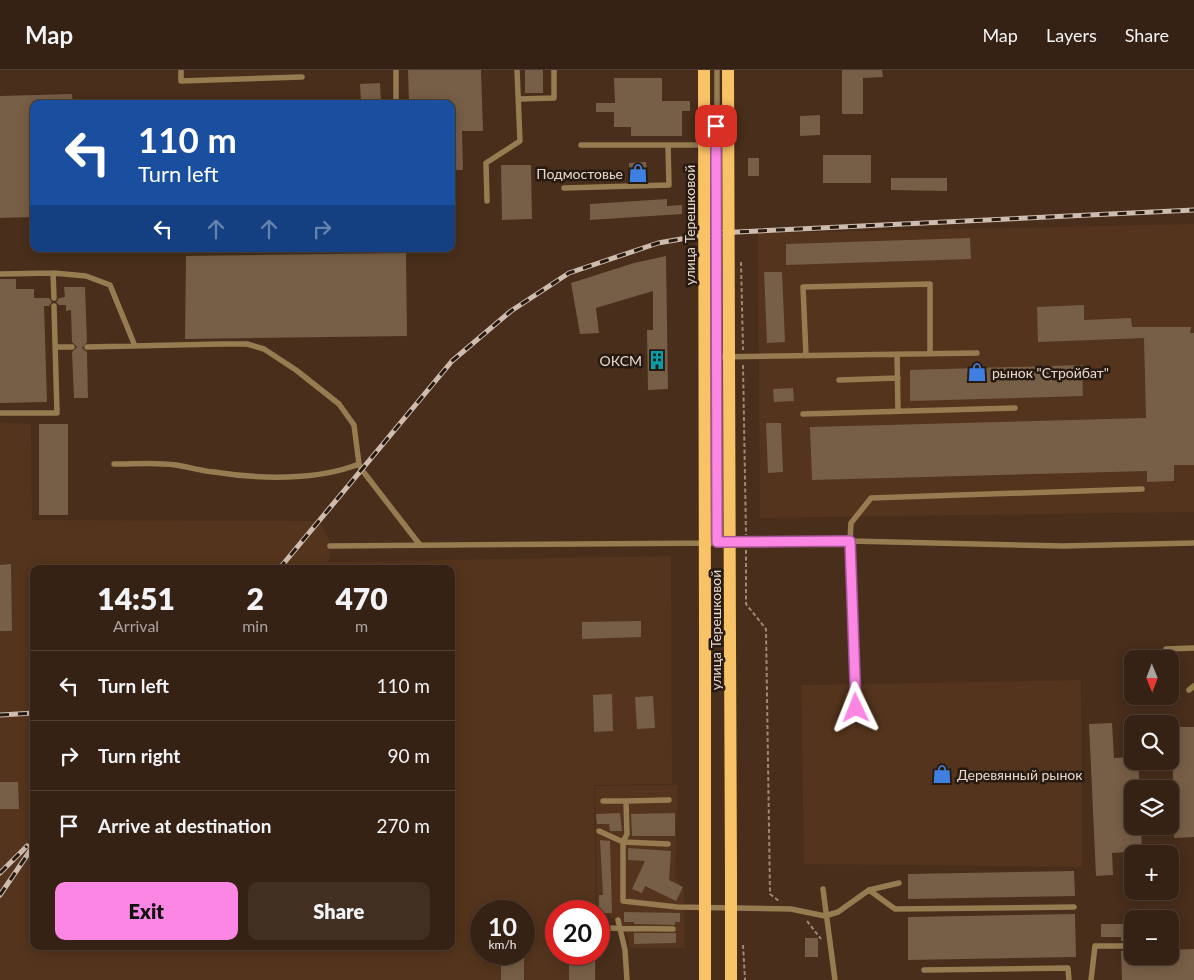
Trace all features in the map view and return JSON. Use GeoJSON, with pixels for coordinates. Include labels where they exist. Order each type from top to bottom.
{"type":"FeatureCollection","features":[{"type":"Feature","properties":{"kind":"main road","name":"улица Терешковой"},"geometry":{"type":"LineString","coordinates":[[704,70],[705,980]]}},
{"type":"Feature","properties":{"kind":"main road","name":"улица Терешковой"},"geometry":{"type":"LineString","coordinates":[[728,70],[731,877],[737,943],[731,980]]}},
{"type":"Feature","properties":{"kind":"lane"},"geometry":{"type":"LineString","coordinates":[[181,70],[181,81],[302,77]]}},
{"type":"Feature","properties":{"kind":"lane"},"geometry":{"type":"LineString","coordinates":[[396,70],[396,100]]}},
{"type":"Feature","properties":{"kind":"lane"},"geometry":{"type":"LineString","coordinates":[[487,201],[486,163],[520,141],[517,70]]}},
{"type":"Feature","properties":{"kind":"lane"},"geometry":{"type":"LineString","coordinates":[[519,99],[554,98],[554,70]]}},
{"type":"Feature","properties":{"kind":"lane"},"geometry":{"type":"LineString","coordinates":[[716,70],[717,542]]}},
{"type":"Feature","properties":{"kind":"lane"},"geometry":{"type":"LineString","coordinates":[[582,145],[716,145]]}},
{"type":"Feature","properties":{"kind":"lane"},"geometry":{"type":"LineString","coordinates":[[564,188],[669,185],[668,145]]}},
{"type":"Feature","properties":{"kind":"lane"},"geometry":{"type":"LineString","coordinates":[[0,274],[53,273],[86,276],[110,286],[135,346]]}},
{"type":"Feature","properties":{"kind":"lane"},"geometry":{"type":"LineString","coordinates":[[53,273],[54,298]]}},
{"type":"Feature","properties":{"kind":"lane"},"geometry":{"type":"LineString","coordinates":[[806,356],[804,287],[930,284],[930,354]]}},
{"type":"Feature","properties":{"kind":"lane"},"geometry":{"type":"LineString","coordinates":[[0,413],[57,413],[54,306]]}},
{"type":"Feature","properties":{"kind":"lane"},"geometry":{"type":"LineString","coordinates":[[87,347],[246,344],[264,349],[296,370],[339,404],[354,425],[359,464],[420,545]]}},
{"type":"Feature","properties":{"kind":"lane"},"geometry":{"type":"LineString","coordinates":[[55,348],[72,347]]}},
{"type":"Feature","properties":{"kind":"lane"},"geometry":{"type":"LineString","coordinates":[[716,357],[977,353]]}},
{"type":"Feature","properties":{"kind":"lane"},"geometry":{"type":"LineString","coordinates":[[897,354],[898,411]]}},
{"type":"Feature","properties":{"kind":"lane"},"geometry":{"type":"LineString","coordinates":[[839,380],[898,378]]}},
{"type":"Feature","properties":{"kind":"lane"},"geometry":{"type":"LineString","coordinates":[[803,414],[1015,408]]}},
{"type":"Feature","properties":{"kind":"lane"},"geometry":{"type":"LineString","coordinates":[[114,464],[175,465],[214,472],[258,476],[307,475],[348,469],[359,464]]}},
{"type":"Feature","properties":{"kind":"lane"},"geometry":{"type":"LineString","coordinates":[[856,708],[851,523],[871,498],[1142,489]]}},
{"type":"Feature","properties":{"kind":"lane"},"geometry":{"type":"LineString","coordinates":[[330,546],[850,541],[1063,546],[1194,543]]}},
{"type":"Feature","properties":{"kind":"lane"},"geometry":{"type":"LineString","coordinates":[[1166,649],[1194,648]]}},
{"type":"Feature","properties":{"kind":"lane"},"geometry":{"type":"LineString","coordinates":[[603,801],[669,800]]}},
{"type":"Feature","properties":{"kind":"lane"},"geometry":{"type":"LineString","coordinates":[[626,801],[627,834],[623,842],[623,901],[677,907],[791,909],[825,916],[838,912],[869,890],[899,882]]}},
{"type":"Feature","properties":{"kind":"lane"},"geometry":{"type":"LineString","coordinates":[[600,831],[623,842],[668,844]]}},
{"type":"Feature","properties":{"kind":"lane"},"geometry":{"type":"LineString","coordinates":[[822,889],[835,980]]}},
{"type":"Feature","properties":{"kind":"lane"},"geometry":{"type":"LineString","coordinates":[[869,890],[895,909],[1074,906]]}},
{"type":"Feature","properties":{"kind":"lane"},"geometry":{"type":"LineString","coordinates":[[618,920],[627,980]]}},
{"type":"Feature","properties":{"kind":"lane"},"geometry":{"type":"LineString","coordinates":[[610,929],[673,928]]}},
{"type":"Feature","properties":{"kind":"lane"},"geometry":{"type":"LineString","coordinates":[[1091,980],[1095,946],[1124,946]]}},
{"type":"Feature","properties":{"kind":"lane"},"geometry":{"type":"LineString","coordinates":[[924,970],[1068,968],[1068,980]]}},
{"type":"Feature","properties":{"kind":"path"},"geometry":{"type":"LineString","coordinates":[[741,261],[746,604],[766,629],[770,894],[812,925],[830,950]]}},
{"type":"Feature","properties":{"kind":"path"},"geometry":{"type":"LineString","coordinates":[[737,943],[745,980]]}},
{"type":"Feature","properties":{"kind":"shaded area","name":"рынок \"Стройбат\""},"geometry":{"type":"Polygon","coordinates":[[[1194,224],[1194,512],[760,518],[758,233],[1194,224]]]}},
{"type":"Feature","properties":{"kind":"shaded area"},"geometry":{"type":"Polygon","coordinates":[[[0,422],[31,424],[32,520],[318,521],[330,540],[329,562],[671,556],[672,784],[594,785],[596,900],[545,900],[545,965],[596,965],[596,980],[0,980],[0,422]]]}},
{"type":"Feature","properties":{"kind":"shaded area","name":"Деревянный рынок"},"geometry":{"type":"Polygon","coordinates":[[[1081,680],[1082,867],[804,864],[801,685],[1081,680]]]}},
{"type":"Feature","properties":{"kind":"shaded area"},"geometry":{"type":"Polygon","coordinates":[[[678,785],[675,877],[684,891],[685,948],[630,948],[625,927],[610,916],[610,900],[597,900],[595,786],[678,785]]]}},
{"type":"Feature","properties":{"kind":"building"},"geometry":{"type":"Polygon","coordinates":[[[408,70],[481,70],[483,131],[462,131],[463,170],[455,170],[455,100],[409,100],[408,70]]]}},
{"type":"Feature","properties":{"kind":"building"},"geometry":{"type":"Polygon","coordinates":[[[525,70],[543,70],[543,93],[525,93],[525,70]]]}},
{"type":"Feature","properties":{"kind":"building"},"geometry":{"type":"Polygon","coordinates":[[[842,70],[882,70],[883,77],[863,78],[863,114],[842,114],[842,70]]]}},
{"type":"Feature","properties":{"kind":"building"},"geometry":{"type":"Polygon","coordinates":[[[614,78],[662,78],[662,101],[690,101],[690,111],[682,111],[682,136],[631,136],[631,127],[614,127],[614,112],[596,112],[596,103],[615,103],[614,78]]]}},
{"type":"Feature","properties":{"kind":"building"},"geometry":{"type":"Polygon","coordinates":[[[380,83],[381,100],[361,100],[360,84],[380,83]]]}},
{"type":"Feature","properties":{"kind":"building"},"geometry":{"type":"Polygon","coordinates":[[[72,94],[73,100],[30,100],[30,217],[0,218],[0,96],[72,94]]]}},
{"type":"Feature","properties":{"kind":"building"},"geometry":{"type":"Polygon","coordinates":[[[820,115],[820,135],[800,136],[800,116],[820,115]]]}},
{"type":"Feature","properties":{"kind":"building"},"geometry":{"type":"Polygon","coordinates":[[[823,155],[871,155],[871,183],[823,183],[823,155]]]}},
{"type":"Feature","properties":{"kind":"building"},"geometry":{"type":"Polygon","coordinates":[[[748,158],[759,158],[759,176],[748,176],[748,158]]]}},
{"type":"Feature","properties":{"kind":"building"},"geometry":{"type":"Polygon","coordinates":[[[646,162],[647,176],[629,177],[629,163],[646,162]]]}},
{"type":"Feature","properties":{"kind":"building"},"geometry":{"type":"Polygon","coordinates":[[[501,165],[531,165],[532,219],[502,220],[501,165]]]}},
{"type":"Feature","properties":{"kind":"building"},"geometry":{"type":"Polygon","coordinates":[[[891,178],[947,178],[947,191],[891,190],[891,178]]]}},
{"type":"Feature","properties":{"kind":"building"},"geometry":{"type":"Polygon","coordinates":[[[667,199],[667,206],[682,205],[682,214],[590,220],[590,204],[667,199]]]}},
{"type":"Feature","properties":{"kind":"building"},"geometry":{"type":"Polygon","coordinates":[[[970,238],[971,259],[786,265],[786,244],[970,238]]]}},
{"type":"Feature","properties":{"kind":"building"},"geometry":{"type":"Polygon","coordinates":[[[406,253],[407,336],[185,339],[186,256],[406,253]]]}},
{"type":"Feature","properties":{"kind":"building"},"geometry":{"type":"Polygon","coordinates":[[[666,256],[668,389],[648,390],[647,330],[653,330],[653,291],[596,308],[599,333],[580,334],[571,283],[634,263],[666,256]]]}},
{"type":"Feature","properties":{"kind":"building"},"geometry":{"type":"Polygon","coordinates":[[[764,272],[782,272],[785,342],[767,343],[764,272]]]}},
{"type":"Feature","properties":{"kind":"building"},"geometry":{"type":"Polygon","coordinates":[[[0,279],[16,279],[16,289],[34,289],[34,298],[49,298],[52,302],[49,306],[44,306],[47,402],[0,403],[0,279]]]}},
{"type":"Feature","properties":{"kind":"building"},"geometry":{"type":"Polygon","coordinates":[[[64,287],[85,287],[87,342],[82,348],[87,352],[88,398],[74,398],[72,352],[77,347],[72,342],[71,310],[66,311],[66,305],[59,305],[56,302],[59,298],[65,297],[64,287]]]}},
{"type":"Feature","properties":{"kind":"building"},"geometry":{"type":"Polygon","coordinates":[[[1084,305],[1084,320],[1131,318],[1132,327],[1191,327],[1190,333],[1194,333],[1194,465],[1174,465],[1174,481],[1147,482],[1147,471],[812,480],[810,427],[1146,418],[1144,338],[1038,342],[1037,307],[1084,305]]]}},
{"type":"Feature","properties":{"kind":"building"},"geometry":{"type":"Polygon","coordinates":[[[1082,365],[1083,396],[910,401],[910,370],[1082,365]]]}},
{"type":"Feature","properties":{"kind":"building"},"geometry":{"type":"Polygon","coordinates":[[[793,388],[794,401],[774,402],[773,389],[793,388]]]}},
{"type":"Feature","properties":{"kind":"building"},"geometry":{"type":"Polygon","coordinates":[[[766,423],[781,423],[783,472],[768,473],[766,423]]]}},
{"type":"Feature","properties":{"kind":"building"},"geometry":{"type":"Polygon","coordinates":[[[39,424],[68,424],[68,515],[39,515],[39,424]]]}},
{"type":"Feature","properties":{"kind":"building"},"geometry":{"type":"Polygon","coordinates":[[[11,564],[12,631],[0,631],[0,565],[11,564]]]}},
{"type":"Feature","properties":{"kind":"building"},"geometry":{"type":"Polygon","coordinates":[[[641,621],[641,637],[582,639],[582,622],[641,621]]]}},
{"type":"Feature","properties":{"kind":"building"},"geometry":{"type":"Polygon","coordinates":[[[612,694],[613,731],[594,732],[593,695],[612,694]]]}},
{"type":"Feature","properties":{"kind":"building"},"geometry":{"type":"Polygon","coordinates":[[[653,696],[655,728],[637,729],[635,697],[653,696]]]}},
{"type":"Feature","properties":{"kind":"building"},"geometry":{"type":"Polygon","coordinates":[[[1112,723],[1114,758],[1124,757],[1124,770],[1139,770],[1139,780],[1124,780],[1124,835],[1141,835],[1142,845],[1124,845],[1124,852],[1112,853],[1113,875],[1096,876],[1089,724],[1112,723]]]}},
{"type":"Feature","properties":{"kind":"building"},"geometry":{"type":"Polygon","coordinates":[[[1179,727],[1194,727],[1194,837],[1174,838],[1174,835],[1179,835],[1179,780],[1173,780],[1173,770],[1179,770],[1179,727]]]}},
{"type":"Feature","properties":{"kind":"building"},"geometry":{"type":"Polygon","coordinates":[[[0,782],[18,782],[19,809],[0,809],[0,782]]]}},
{"type":"Feature","properties":{"kind":"building"},"geometry":{"type":"Polygon","coordinates":[[[620,813],[622,831],[610,831],[609,824],[597,824],[596,814],[620,813]]]}},
{"type":"Feature","properties":{"kind":"building"},"geometry":{"type":"Polygon","coordinates":[[[675,813],[675,836],[632,836],[631,814],[675,813]]]}},
{"type":"Feature","properties":{"kind":"building"},"geometry":{"type":"Polygon","coordinates":[[[600,840],[610,841],[612,913],[610,913],[610,900],[599,900],[599,895],[603,895],[600,840]]]}},
{"type":"Feature","properties":{"kind":"building"},"geometry":{"type":"Polygon","coordinates":[[[628,848],[671,851],[669,880],[683,887],[676,901],[645,886],[642,893],[632,889],[645,861],[628,860],[628,848]]]}},
{"type":"Feature","properties":{"kind":"building"},"geometry":{"type":"Polygon","coordinates":[[[1074,871],[1075,896],[908,899],[908,874],[1074,871]]]}},
{"type":"Feature","properties":{"kind":"building"},"geometry":{"type":"Polygon","coordinates":[[[624,912],[680,913],[680,922],[675,922],[675,925],[634,924],[634,922],[624,922],[624,912]]]}},
{"type":"Feature","properties":{"kind":"building"},"geometry":{"type":"Polygon","coordinates":[[[1075,914],[1076,957],[908,960],[908,917],[1075,914]]]}},
{"type":"Feature","properties":{"kind":"building"},"geometry":{"type":"Polygon","coordinates":[[[1101,924],[1124,924],[1124,941],[1121,941],[1121,937],[1101,937],[1101,924]]]}},
{"type":"Feature","properties":{"kind":"building"},"geometry":{"type":"Polygon","coordinates":[[[634,933],[676,933],[676,943],[634,944],[634,933]]]}},
{"type":"Feature","properties":{"kind":"building"},"geometry":{"type":"Polygon","coordinates":[[[805,938],[818,938],[818,957],[805,957],[805,938]]]}},
{"type":"Feature","properties":{"kind":"building"},"geometry":{"type":"Polygon","coordinates":[[[1194,949],[1194,980],[1122,980],[1121,951],[1124,951],[1124,965],[1179,965],[1179,950],[1194,949]]]}},
{"type":"Feature","properties":{"kind":"building"},"geometry":{"type":"Polygon","coordinates":[[[501,965],[524,965],[524,980],[501,980],[501,965]]]}},
{"type":"Feature","properties":{"kind":"building"},"geometry":{"type":"Polygon","coordinates":[[[569,965],[595,965],[595,980],[569,980],[569,965]]]}},
{"type":"Feature","properties":{"kind":"railway"},"geometry":{"type":"LineString","coordinates":[[282,565],[452,361],[511,311],[569,273],[658,243],[716,233],[1194,210]]}},
{"type":"Feature","properties":{"kind":"railway"},"geometry":{"type":"LineString","coordinates":[[0,715],[30,713]]}},
{"type":"Feature","properties":{"kind":"railway"},"geometry":{"type":"LineString","coordinates":[[0,873],[27,846]]}},
{"type":"Feature","properties":{"kind":"railway"},"geometry":{"type":"LineString","coordinates":[[0,895],[30,851]]}},
{"type":"Feature","properties":{"kind":"place","name":"Подмостовье"},"geometry":{"type":"Point","coordinates":[638,173]}},
{"type":"Feature","properties":{"kind":"place","name":"ОКСМ"},"geometry":{"type":"Point","coordinates":[657,360]}},
{"type":"Feature","properties":{"kind":"place","name":"рынок \"Стройбат\""},"geometry":{"type":"Point","coordinates":[977,372]}},
{"type":"Feature","properties":{"kind":"place","name":"Деревянный рынок"},"geometry":{"type":"Point","coordinates":[942,774]}},
{"type":"Feature","properties":{"kind":"route"},"geometry":{"type":"LineString","coordinates":[[716,126],[717,542],[850,541],[856,708]]}}]}
